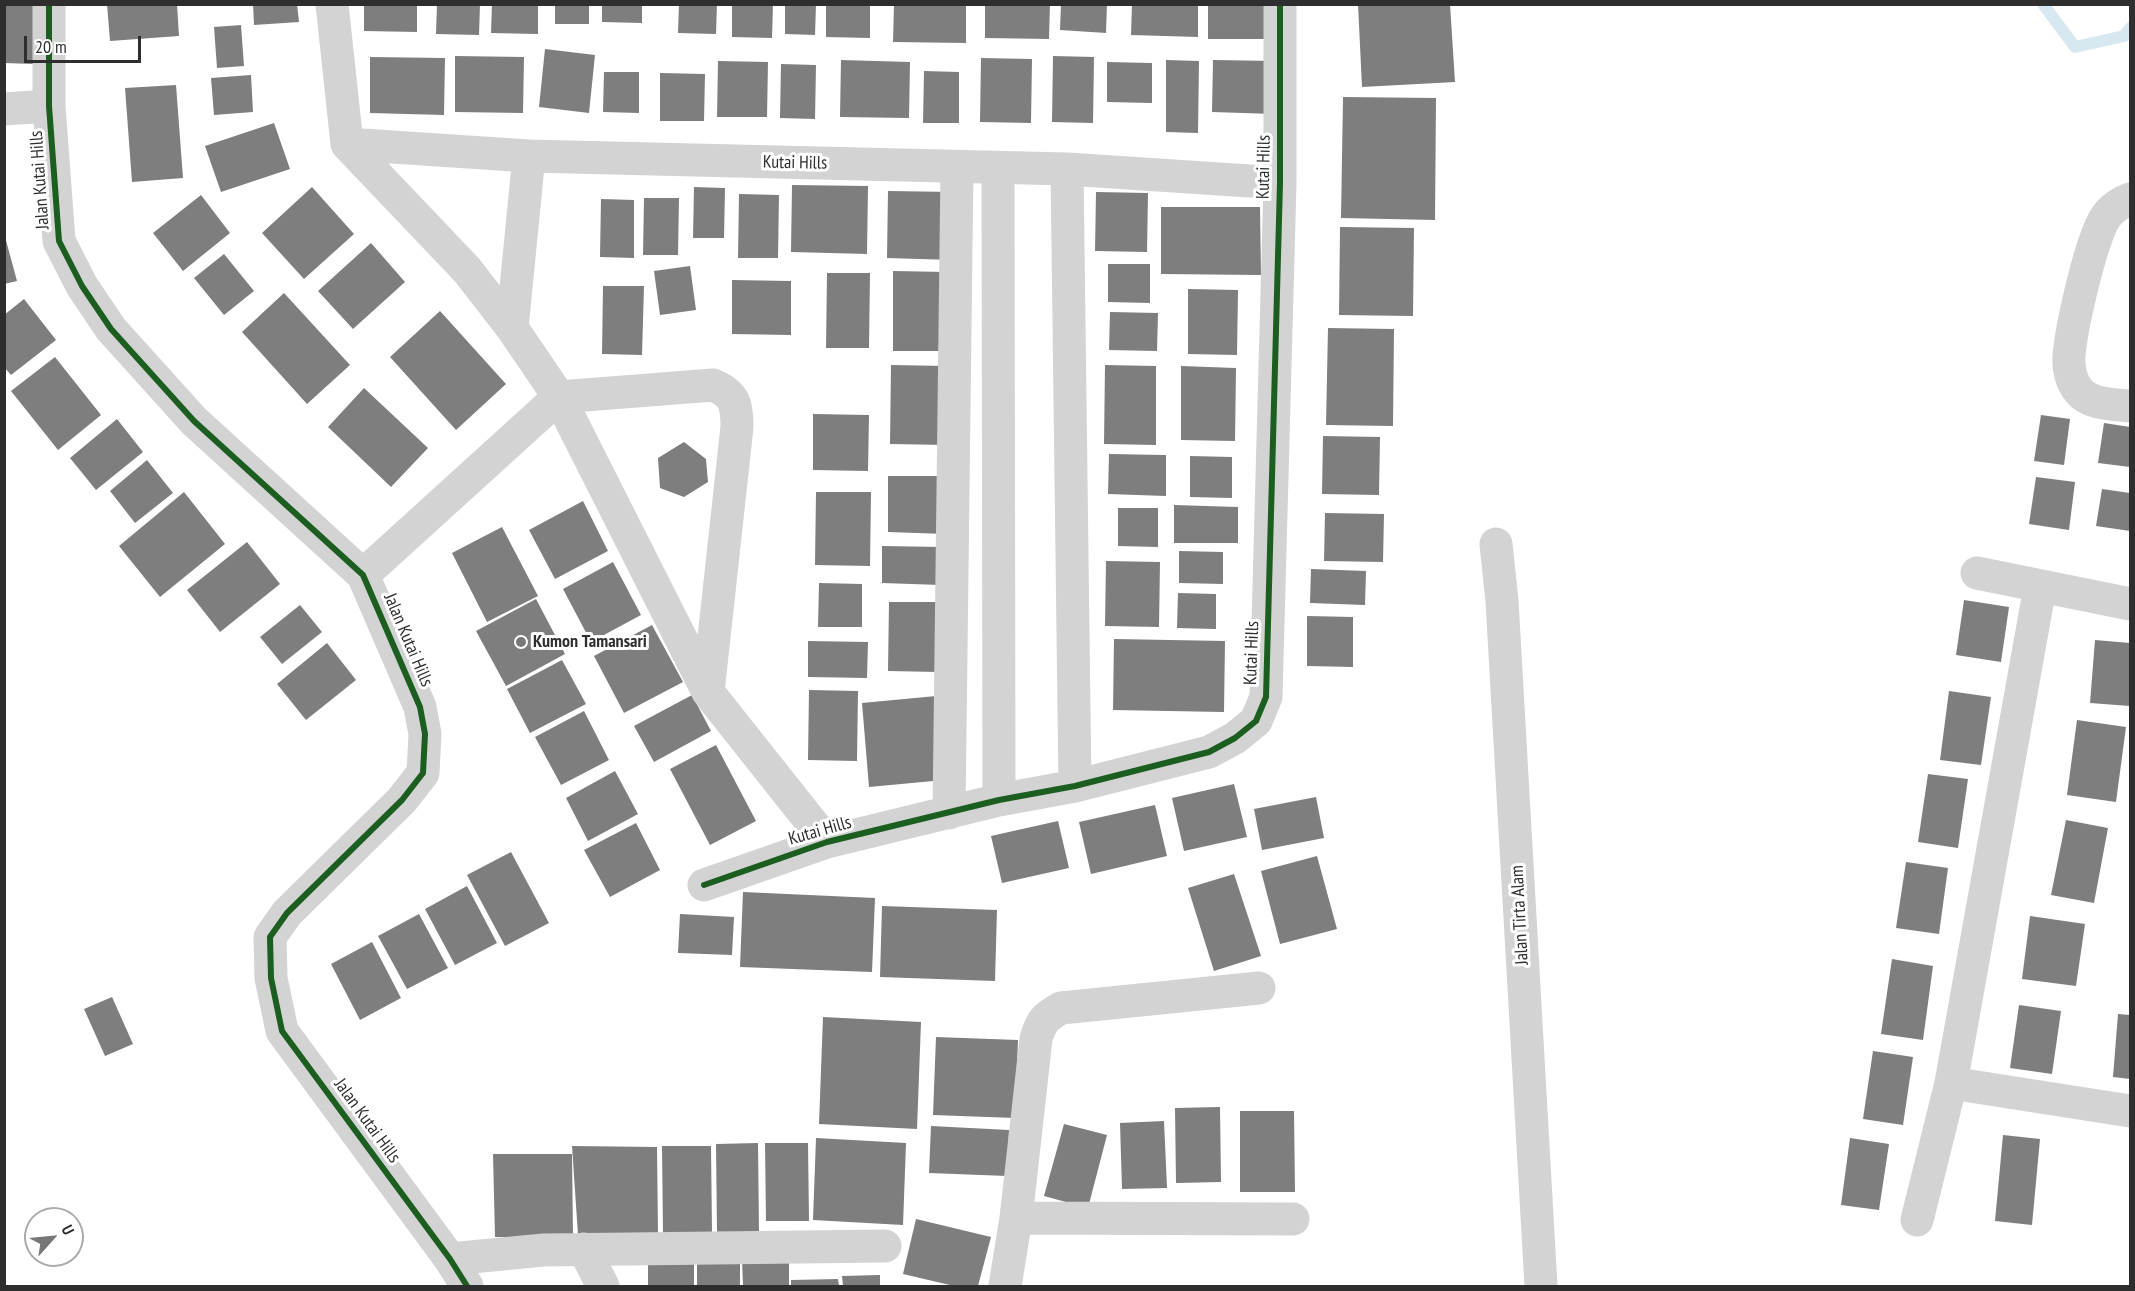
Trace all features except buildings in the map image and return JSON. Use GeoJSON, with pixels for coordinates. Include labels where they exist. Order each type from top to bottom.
{"type":"FeatureCollection","features":[{"type":"Feature","properties":{"kind":"street","name":"Jalan Kutai Hills"},"geometry":{"type":"LineString","coordinates":[[49,4],[49,106],[59,241],[82,286],[111,329],[194,421],[363,575],[420,707],[425,734],[423,774],[402,800],[287,913],[270,937],[271,978],[282,1031],[450,1259],[467,1287]]}},
{"type":"Feature","properties":{"kind":"street"},"geometry":{"type":"LineString","coordinates":[[332,4],[347,144]]}},
{"type":"Feature","properties":{"kind":"street","name":"Kutai Hills"},"geometry":{"type":"LineString","coordinates":[[704,885],[827,842],[999,800],[1075,786],[1209,752],[1235,738],[1256,721],[1266,697],[1280,183],[1280,4]]}},
{"type":"Feature","properties":{"kind":"street"},"geometry":{"type":"LineString","coordinates":[[4,109],[49,106]]}},
{"type":"Feature","properties":{"kind":"street","name":"Kutai Hills"},"geometry":{"type":"LineString","coordinates":[[347,144],[529,156],[1067,169],[1280,183]]}},
{"type":"Feature","properties":{"kind":"street","name":"Kutai Hills"},"geometry":{"type":"LineString","coordinates":[[347,144],[467,270],[512,328],[559,397],[708,692],[827,842]]}},
{"type":"Feature","properties":{"kind":"street"},"geometry":{"type":"LineString","coordinates":[[512,328],[529,156]]}},
{"type":"Feature","properties":{"kind":"street"},"geometry":{"type":"LineString","coordinates":[[949,813],[957,167]]}},
{"type":"Feature","properties":{"kind":"street"},"geometry":{"type":"LineString","coordinates":[[998,168],[999,800]]}},
{"type":"Feature","properties":{"kind":"street"},"geometry":{"type":"LineString","coordinates":[[1067,169],[1075,786]]}},
{"type":"Feature","properties":{"kind":"street"},"geometry":{"type":"LineString","coordinates":[[2130,199],[2107,215],[2097,235],[2080,296],[2068,358],[2071,378],[2079,391],[2090,400],[2130,406]]}},
{"type":"Feature","properties":{"kind":"street"},"geometry":{"type":"LineString","coordinates":[[363,575],[559,397],[713,385],[725,390],[733,399],[737,412],[737,427],[708,692]]}},
{"type":"Feature","properties":{"kind":"street","name":"Jalan Tirta Alam"},"geometry":{"type":"LineString","coordinates":[[1496,544],[1502,602],[1541,1287]]}},
{"type":"Feature","properties":{"kind":"street"},"geometry":{"type":"LineString","coordinates":[[1977,573],[2130,604]]}},
{"type":"Feature","properties":{"kind":"street"},"geometry":{"type":"LineString","coordinates":[[1917,1220],[1952,1083],[2040,587]]}},
{"type":"Feature","properties":{"kind":"street"},"geometry":{"type":"LineString","coordinates":[[1005,1287],[1016,1218],[1036,1039],[1040,1024],[1061,1008],[1259,988]]}},
{"type":"Feature","properties":{"kind":"street"},"geometry":{"type":"LineString","coordinates":[[1952,1083],[2130,1111]]}},
{"type":"Feature","properties":{"kind":"street"},"geometry":{"type":"LineString","coordinates":[[1016,1218],[1293,1219]]}},
{"type":"Feature","properties":{"kind":"street"},"geometry":{"type":"LineString","coordinates":[[450,1259],[544,1250],[885,1246]]}},
{"type":"Feature","properties":{"kind":"street"},"geometry":{"type":"LineString","coordinates":[[584,1249],[603,1287]]}},
{"type":"Feature","properties":{"kind":"waterway"},"geometry":{"type":"LineString","coordinates":[[2043,4],[2075,47],[2124,36],[2130,28]]}},
{"type":"Feature","properties":{"kind":"cycle path"},"geometry":{"type":"LineString","coordinates":[[49,4],[49,106],[59,241],[82,286],[111,329],[194,421],[363,575],[420,707],[425,734],[423,773],[402,800],[287,913],[270,937],[271,978],[282,1031],[450,1259],[467,1286]]}},
{"type":"Feature","properties":{"kind":"cycle path"},"geometry":{"type":"LineString","coordinates":[[704,885],[827,842],[999,800],[1075,786],[1209,752],[1235,738],[1256,721],[1266,697],[1280,183],[1280,4]]}},
{"type":"Feature","properties":{"kind":"place","name":"Kumon Tamansari"},"geometry":{"type":"Point","coordinates":[521,642]}}]}
